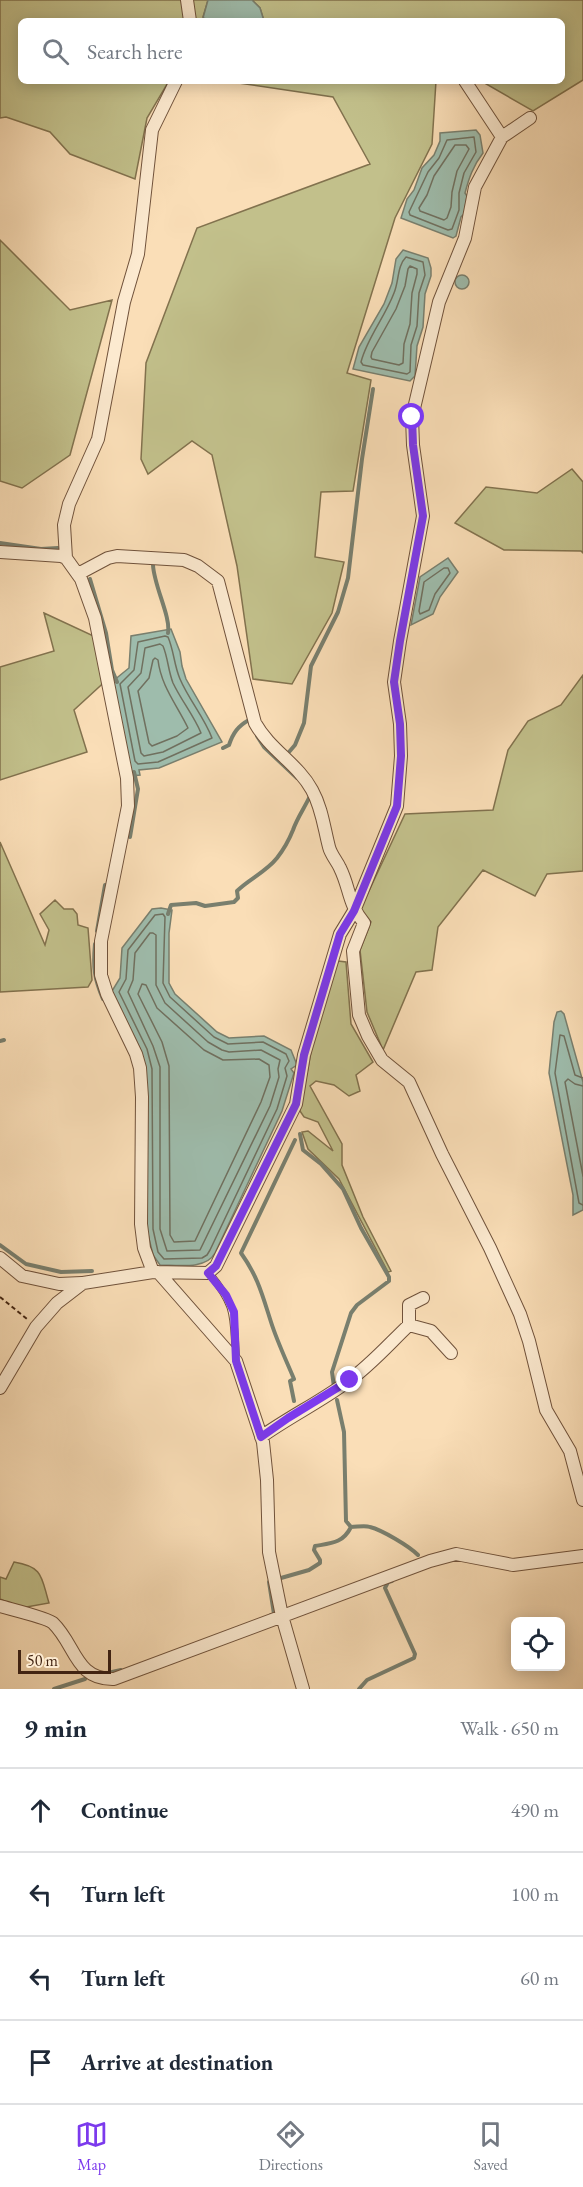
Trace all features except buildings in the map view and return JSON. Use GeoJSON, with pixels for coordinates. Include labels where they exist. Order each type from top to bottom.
{"type":"FeatureCollection","features":[{"type":"Feature","properties":{"kind":"street"},"geometry":{"type":"LineString","coordinates":[[188,0],[190,18]]}},
{"type":"Feature","properties":{"kind":"street"},"geometry":{"type":"LineString","coordinates":[[66,558],[64,525],[69,504],[98,439],[124,302],[138,254],[152,130],[175,84]]}},
{"type":"Feature","properties":{"kind":"street"},"geometry":{"type":"LineString","coordinates":[[467,84],[502,137]]}},
{"type":"Feature","properties":{"kind":"street"},"geometry":{"type":"LineString","coordinates":[[0,1258],[22,1276],[59,1284],[83,1283],[155,1272],[208,1273],[216,1266],[296,1104],[304,1055],[340,934],[354,911],[397,806],[401,756],[400,724],[394,682],[423,516],[413,445],[412,417],[439,302],[465,238],[475,187],[502,137],[530,118]]}},
{"type":"Feature","properties":{"kind":"street"},"geometry":{"type":"LineString","coordinates":[[0,552],[66,558],[78,574],[95,618],[127,778],[128,806],[101,941],[101,975],[107,994],[136,1054],[140,1068],[142,1097],[141,1224],[144,1248],[155,1272],[236,1361],[261,1437],[267,1480],[269,1552],[282,1616],[303,1689]]}},
{"type":"Feature","properties":{"kind":"street"},"geometry":{"type":"LineString","coordinates":[[78,574],[108,558],[117,556],[184,560],[198,566],[218,581],[255,723],[262,735],[304,777],[314,792],[330,851],[341,868],[354,911],[364,923],[353,951],[359,1015],[382,1060],[410,1082],[442,1154],[490,1248],[520,1314],[546,1410],[570,1451],[583,1500]]}},
{"type":"Feature","properties":{"kind":"street"},"geometry":{"type":"LineString","coordinates":[[0,1388],[36,1327],[57,1303],[83,1283]]}},
{"type":"Feature","properties":{"kind":"street"},"geometry":{"type":"LineString","coordinates":[[261,1437],[350,1380],[409,1325],[409,1305],[423,1298]]}},
{"type":"Feature","properties":{"kind":"street"},"geometry":{"type":"LineString","coordinates":[[409,1325],[431,1331],[451,1353]]}},
{"type":"Feature","properties":{"kind":"street"},"geometry":{"type":"LineString","coordinates":[[0,1606],[52,1621],[90,1675],[103,1679],[114,1679],[430,1561],[456,1554],[513,1565],[583,1556]]}},
{"type":"Feature","properties":{"kind":"lane"},"geometry":{"type":"LineString","coordinates":[[208,1273],[226,1295],[234,1312],[236,1361]]}},
{"type":"Feature","properties":{"kind":"path"},"geometry":{"type":"LineString","coordinates":[[0,1297],[36,1327]]}},
{"type":"Feature","properties":{"kind":"shaded area"},"geometry":{"type":"Polygon","coordinates":[[[0,0],[208,0],[203,17],[206,18],[18,18],[18,84],[167,84],[147,118],[135,179],[70,154],[50,132],[6,117],[0,118],[0,0]]]}},
{"type":"Feature","properties":{"kind":"shaded area"},"geometry":{"type":"Polygon","coordinates":[[[252,0],[583,0],[583,80],[533,111],[486,84],[565,84],[565,18],[263,18],[260,8],[252,0]]]}},
{"type":"Feature","properties":{"kind":"shaded area"},"geometry":{"type":"Polygon","coordinates":[[[246,84],[436,84],[432,144],[395,218],[347,373],[371,380],[353,491],[321,492],[315,557],[344,562],[332,613],[292,684],[253,679],[237,566],[212,455],[192,441],[148,474],[141,459],[146,363],[197,228],[370,164],[333,97],[246,84]]]}},
{"type":"Feature","properties":{"kind":"shaded area"},"geometry":{"type":"Polygon","coordinates":[[[0,240],[70,310],[112,300],[70,455],[22,488],[0,481],[0,240]]]}},
{"type":"Feature","properties":{"kind":"shaded area"},"geometry":{"type":"Polygon","coordinates":[[[572,469],[583,482],[583,553],[581,551],[504,550],[455,523],[486,487],[537,493],[572,469]]]}},
{"type":"Feature","properties":{"kind":"shaded area"},"geometry":{"type":"Polygon","coordinates":[[[44,613],[100,639],[111,676],[74,710],[87,752],[0,780],[0,667],[54,651],[44,613]]]}},
{"type":"Feature","properties":{"kind":"shaded area"},"geometry":{"type":"Polygon","coordinates":[[[583,675],[583,871],[547,874],[535,896],[483,870],[438,927],[432,970],[416,972],[383,1050],[367,1012],[360,950],[371,922],[360,910],[405,814],[493,810],[508,750],[528,721],[561,705],[583,675]]]}},
{"type":"Feature","properties":{"kind":"shaded area"},"geometry":{"type":"Polygon","coordinates":[[[0,842],[45,945],[49,930],[40,914],[55,900],[64,909],[73,909],[77,914],[78,925],[88,928],[92,980],[88,987],[0,992],[0,842]]]}},
{"type":"Feature","properties":{"kind":"shaded area"},"geometry":{"type":"Polygon","coordinates":[[[338,961],[346,962],[351,1024],[373,1062],[356,1075],[360,1091],[349,1096],[334,1085],[316,1081],[310,1086],[342,1144],[342,1165],[363,1217],[391,1271],[388,1272],[339,1179],[308,1149],[302,1132],[308,1131],[333,1151],[318,1122],[304,1117],[300,1111],[312,1046],[338,961]]]}},
{"type":"Feature","properties":{"kind":"shaded area"},"geometry":{"type":"Polygon","coordinates":[[[14,1562],[36,1570],[42,1580],[49,1603],[21,1608],[0,1599],[0,1577],[6,1579],[14,1562]]]}},
{"type":"Feature","properties":{"kind":"water"},"geometry":{"type":"Polygon","coordinates":[[[208,0],[252,0],[260,8],[263,18],[203,18],[208,0]]]}},
{"type":"Feature","properties":{"kind":"water"},"geometry":{"type":"Polygon","coordinates":[[[476,130],[480,135],[483,153],[468,182],[464,214],[456,236],[453,238],[401,218],[407,199],[414,190],[422,168],[434,155],[440,141],[440,133],[476,130]]]}},
{"type":"Feature","properties":{"kind":"water"},"geometry":{"type":"Polygon","coordinates":[[[403,250],[428,258],[431,268],[425,294],[423,327],[417,346],[415,376],[410,381],[353,369],[359,347],[384,304],[392,283],[396,259],[403,250]]]}},
{"type":"Feature","properties":{"kind":"water"},"geometry":{"type":"Polygon","coordinates":[[[462,275],[467,277],[469,282],[467,287],[462,289],[457,287],[455,282],[457,277],[462,275]]]}},
{"type":"Feature","properties":{"kind":"water"},"geometry":{"type":"Polygon","coordinates":[[[448,558],[458,572],[440,597],[433,614],[411,625],[420,577],[448,558]]]}},
{"type":"Feature","properties":{"kind":"water"},"geometry":{"type":"Polygon","coordinates":[[[171,629],[180,652],[186,679],[222,742],[159,768],[139,770],[140,775],[132,776],[113,681],[129,668],[131,636],[171,629]]]}},
{"type":"Feature","properties":{"kind":"water"},"geometry":{"type":"Polygon","coordinates":[[[152,909],[172,910],[169,933],[169,983],[175,994],[217,1032],[229,1038],[264,1036],[291,1050],[297,1065],[291,1069],[294,1073],[282,1111],[215,1253],[205,1262],[190,1265],[160,1265],[153,1255],[147,1230],[146,1069],[141,1051],[112,991],[120,978],[122,948],[152,909]]]}},
{"type":"Feature","properties":{"kind":"water"},"geometry":{"type":"Polygon","coordinates":[[[561,1011],[564,1014],[583,1082],[583,1210],[573,1215],[573,1195],[549,1073],[554,1022],[557,1012],[561,1011]]]}},
{"type":"Feature","properties":{"kind":"waterway"},"geometry":{"type":"LineString","coordinates":[[289,752],[295,745],[304,723],[311,666],[338,612],[348,578],[373,389]]}},
{"type":"Feature","properties":{"kind":"waterway"},"geometry":{"type":"LineString","coordinates":[[0,543],[41,549],[58,548]]}},
{"type":"Feature","properties":{"kind":"waterway"},"geometry":{"type":"LineString","coordinates":[[153,565],[167,619],[168,633]]}},
{"type":"Feature","properties":{"kind":"waterway"},"geometry":{"type":"LineString","coordinates":[[90,579],[117,682]]}},
{"type":"Feature","properties":{"kind":"waterway"},"geometry":{"type":"LineString","coordinates":[[223,748],[229,745],[239,727],[249,721]]}},
{"type":"Feature","properties":{"kind":"waterway"},"geometry":{"type":"LineString","coordinates":[[257,736],[264,747],[297,778]]}},
{"type":"Feature","properties":{"kind":"waterway"},"geometry":{"type":"LineString","coordinates":[[130,837],[138,789],[134,772]]}},
{"type":"Feature","properties":{"kind":"waterway"},"geometry":{"type":"LineString","coordinates":[[168,914],[171,905],[196,903],[205,906],[234,902],[238,898],[237,891],[280,855],[310,796]]}},
{"type":"Feature","properties":{"kind":"waterway"},"geometry":{"type":"LineString","coordinates":[[97,931],[105,885]]}},
{"type":"Feature","properties":{"kind":"waterway"},"geometry":{"type":"LineString","coordinates":[[95,944],[95,972],[100,992],[104,998]]}},
{"type":"Feature","properties":{"kind":"waterway"},"geometry":{"type":"LineString","coordinates":[[0,1041],[4,1040]]}},
{"type":"Feature","properties":{"kind":"waterway"},"geometry":{"type":"LineString","coordinates":[[300,1134],[303,1150],[321,1164],[343,1189],[361,1228],[389,1277],[389,1281],[357,1305],[351,1313],[332,1372],[334,1387]]}},
{"type":"Feature","properties":{"kind":"waterway"},"geometry":{"type":"LineString","coordinates":[[294,1401],[290,1381],[294,1379],[259,1286],[241,1253],[295,1140]]}},
{"type":"Feature","properties":{"kind":"waterway"},"geometry":{"type":"LineString","coordinates":[[0,1245],[26,1264],[61,1272],[92,1271]]}},
{"type":"Feature","properties":{"kind":"waterway"},"geometry":{"type":"LineString","coordinates":[[337,1400],[344,1432],[346,1521],[351,1527],[368,1526],[381,1531],[418,1555]]}},
{"type":"Feature","properties":{"kind":"waterway"},"geometry":{"type":"LineString","coordinates":[[281,1578],[309,1570],[320,1563],[314,1550],[315,1546],[341,1539],[351,1527]]}},
{"type":"Feature","properties":{"kind":"waterway"},"geometry":{"type":"LineString","coordinates":[[359,1689],[367,1680],[414,1658],[415,1654],[385,1588],[388,1582],[392,1581]]}},
{"type":"Feature","properties":{"kind":"waterway"},"geometry":{"type":"LineString","coordinates":[[269,1582],[274,1614],[271,1615]]}},
{"type":"Feature","properties":{"kind":"waterway"},"geometry":{"type":"LineString","coordinates":[[112,1672],[121,1670]]}},
{"type":"Feature","properties":{"kind":"waterway"},"geometry":{"type":"LineString","coordinates":[[54,1689],[85,1679]]}},
{"type":"Feature","properties":{"kind":"route"},"geometry":{"type":"LineString","coordinates":[[350,1380],[261,1437],[236,1361],[234,1312],[226,1295],[208,1273],[216,1266],[296,1104],[304,1055],[340,934],[354,911],[397,806],[401,756],[400,724],[394,682],[423,516],[413,445],[412,417]]}}]}
